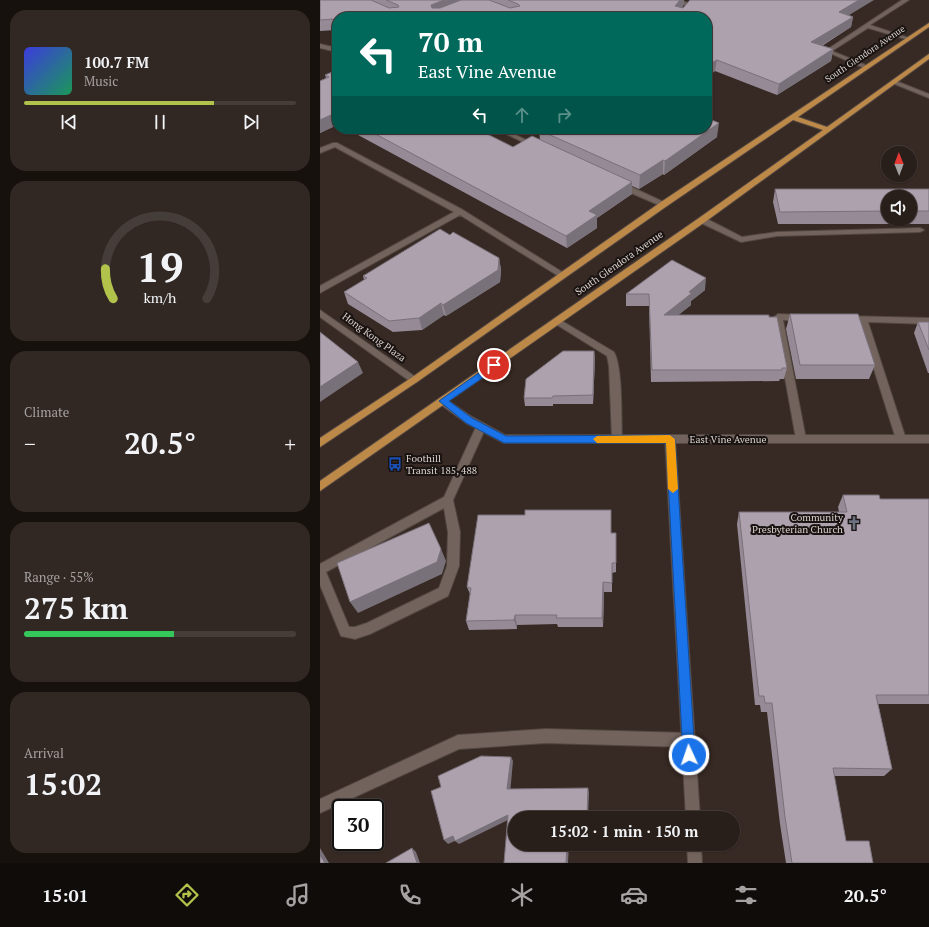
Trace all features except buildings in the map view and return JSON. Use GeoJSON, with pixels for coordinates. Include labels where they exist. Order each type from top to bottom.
{"type":"FeatureCollection","features":[{"type":"Feature","properties":{"kind":"main road","name":"South Glendora Avenue"},"geometry":{"type":"LineString","coordinates":[[320,444],[414,380],[664,204],[929,25]]}},
{"type":"Feature","properties":{"kind":"main road","name":"South Glendora Avenue"},"geometry":{"type":"LineString","coordinates":[[320,487],[702,220],[929,56]]}},
{"type":"Feature","properties":{"kind":"main road"},"geometry":{"type":"LineString","coordinates":[[792,117],[828,129]]}},
{"type":"Feature","properties":{"kind":"street"},"geometry":{"type":"LineString","coordinates":[[675,0],[688,7],[697,0]]}},
{"type":"Feature","properties":{"kind":"street"},"geometry":{"type":"LineString","coordinates":[[866,67],[828,51],[866,26],[866,24],[906,0]]}},
{"type":"Feature","properties":{"kind":"street"},"geometry":{"type":"LineString","coordinates":[[866,26],[907,39]]}},
{"type":"Feature","properties":{"kind":"street"},"geometry":{"type":"LineString","coordinates":[[320,46],[332,48]]}},
{"type":"Feature","properties":{"kind":"street"},"geometry":{"type":"LineString","coordinates":[[894,82],[929,96]]}},
{"type":"Feature","properties":{"kind":"street"},"geometry":{"type":"LineString","coordinates":[[509,134],[541,150]]}},
{"type":"Feature","properties":{"kind":"street"},"geometry":{"type":"LineString","coordinates":[[320,151],[335,144],[460,212],[563,275]]}},
{"type":"Feature","properties":{"kind":"street"},"geometry":{"type":"LineString","coordinates":[[612,181],[664,204]]}},
{"type":"Feature","properties":{"kind":"street"},"geometry":{"type":"LineString","coordinates":[[320,290],[460,212]]}},
{"type":"Feature","properties":{"kind":"street"},"geometry":{"type":"LineString","coordinates":[[702,220],[741,240],[777,234],[920,230]]}},
{"type":"Feature","properties":{"kind":"street","name":"Hong Kong Plaza"},"geometry":{"type":"LineString","coordinates":[[320,313],[414,380]]}},
{"type":"Feature","properties":{"kind":"street"},"geometry":{"type":"LineString","coordinates":[[802,439],[778,317],[809,318]]}},
{"type":"Feature","properties":{"kind":"street"},"geometry":{"type":"LineString","coordinates":[[839,319],[929,321]]}},
{"type":"Feature","properties":{"kind":"street"},"geometry":{"type":"LineString","coordinates":[[862,319],[901,439]]}},
{"type":"Feature","properties":{"kind":"street"},"geometry":{"type":"LineString","coordinates":[[557,321],[611,354],[614,366],[617,439]]}},
{"type":"Feature","properties":{"kind":"street","name":"East Vine Avenue"},"geometry":{"type":"LineString","coordinates":[[443,401],[469,420],[504,440],[929,439]]}},
{"type":"Feature","properties":{"kind":"street"},"geometry":{"type":"LineString","coordinates":[[448,500],[320,571],[345,632],[355,633],[370,628],[444,592],[454,566],[454,532],[448,500],[481,427]]}},
{"type":"Feature","properties":{"kind":"street"},"geometry":{"type":"LineString","coordinates":[[670,439],[693,811]]}},
{"type":"Feature","properties":{"kind":"street"},"geometry":{"type":"LineString","coordinates":[[320,806],[458,742],[546,736],[688,740]]}},
{"type":"Feature","properties":{"kind":"street"},"geometry":{"type":"LineString","coordinates":[[694,851],[695,863]]}},
{"type":"Feature","properties":{"kind":"slow traffic"},"geometry":{"type":"LineString","coordinates":[[597,439],[670,439],[673,489]]}},
{"type":"Feature","properties":{"kind":"place","name":"Foothill Transit 185, 488"},"geometry":{"type":"Point","coordinates":[395,464]}},
{"type":"Feature","properties":{"kind":"place","name":"Community Presbyterian Church"},"geometry":{"type":"Point","coordinates":[854,523]}},
{"type":"Feature","properties":{"kind":"route"},"geometry":{"type":"LineString","coordinates":[[494,365],[443,401],[469,420],[504,440],[670,439],[689,755]]}}]}
